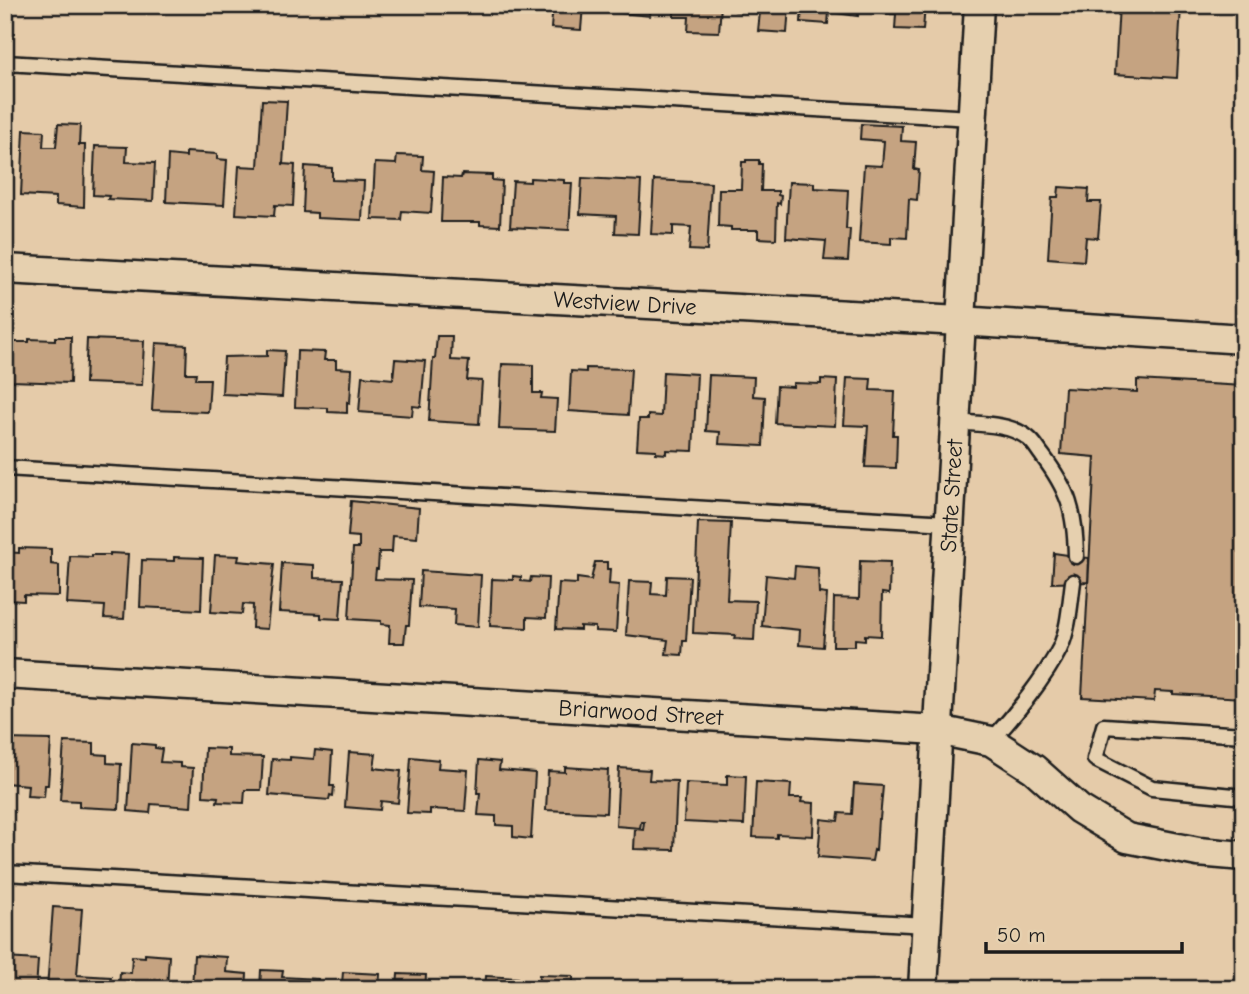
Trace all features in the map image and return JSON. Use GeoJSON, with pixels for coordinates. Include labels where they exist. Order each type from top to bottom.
{"type":"FeatureCollection","features":[{"type":"Feature","properties":{"kind":"street","name":"State Street"},"geometry":{"type":"LineString","coordinates":[[923,989],[979,5]]}},
{"type":"Feature","properties":{"kind":"street","name":"Westview Drive"},"geometry":{"type":"LineString","coordinates":[[5,269],[1244,339]]}},
{"type":"Feature","properties":{"kind":"street","name":"Briarwood Street"},"geometry":{"type":"LineString","coordinates":[[5,674],[938,730],[991,741],[1034,769],[1079,809],[1127,838],[1198,852],[1244,856]]}},
{"type":"Feature","properties":{"kind":"lane"},"geometry":{"type":"LineString","coordinates":[[5,63],[972,118]]}},
{"type":"Feature","properties":{"kind":"lane"},"geometry":{"type":"LineString","coordinates":[[954,422],[1000,426],[1028,438],[1054,472],[1070,500],[1076,556]]}},
{"type":"Feature","properties":{"kind":"lane"},"geometry":{"type":"LineString","coordinates":[[5,468],[949,523]]}},
{"type":"Feature","properties":{"kind":"lane"},"geometry":{"type":"LineString","coordinates":[[991,741],[1017,713],[1060,648],[1073,582]]}},
{"type":"Feature","properties":{"kind":"lane"},"geometry":{"type":"LineString","coordinates":[[1244,735],[1104,726],[1095,759],[1152,788],[1244,797]]}},
{"type":"Feature","properties":{"kind":"lane"},"geometry":{"type":"LineString","coordinates":[[5,873],[927,925]]}},
{"type":"Feature","properties":{"kind":"building"},"geometry":{"type":"Polygon","coordinates":[[[451,5],[513,5],[512,10],[451,5]]]}},
{"type":"Feature","properties":{"kind":"building"},"geometry":{"type":"Polygon","coordinates":[[[553,5],[583,5],[581,30],[551,28],[553,5]]]}},
{"type":"Feature","properties":{"kind":"building"},"geometry":{"type":"Polygon","coordinates":[[[591,5],[651,5],[650,16],[591,10],[591,5]]]}},
{"type":"Feature","properties":{"kind":"building"},"geometry":{"type":"Polygon","coordinates":[[[674,5],[721,5],[719,32],[688,31],[689,17],[674,17],[674,5]]]}},
{"type":"Feature","properties":{"kind":"building"},"geometry":{"type":"Polygon","coordinates":[[[735,5],[789,5],[787,33],[758,31],[760,12],[735,11],[735,5]]]}},
{"type":"Feature","properties":{"kind":"building"},"geometry":{"type":"Polygon","coordinates":[[[802,5],[859,5],[858,16],[829,12],[828,24],[801,22],[802,5]]]}},
{"type":"Feature","properties":{"kind":"building"},"geometry":{"type":"Polygon","coordinates":[[[866,5],[925,5],[923,30],[895,29],[896,14],[866,12],[866,5]]]}},
{"type":"Feature","properties":{"kind":"building"},"geometry":{"type":"Polygon","coordinates":[[[1119,5],[1181,5],[1177,78],[1115,74],[1119,5]]]}},
{"type":"Feature","properties":{"kind":"building"},"geometry":{"type":"Polygon","coordinates":[[[262,100],[287,101],[283,164],[295,165],[293,206],[275,205],[274,216],[236,214],[239,166],[258,167],[262,100]]]}},
{"type":"Feature","properties":{"kind":"building"},"geometry":{"type":"Polygon","coordinates":[[[58,124],[80,125],[79,145],[85,145],[84,207],[56,205],[56,197],[21,195],[24,130],[44,131],[43,147],[56,147],[58,124]]]}},
{"type":"Feature","properties":{"kind":"building"},"geometry":{"type":"Polygon","coordinates":[[[861,124],[902,126],[901,141],[916,142],[914,169],[919,170],[917,200],[909,199],[907,238],[891,237],[891,244],[859,242],[864,165],[882,166],[884,141],[860,139],[861,124]]]}},
{"type":"Feature","properties":{"kind":"building"},"geometry":{"type":"Polygon","coordinates":[[[5,142],[12,142],[10,195],[5,195],[5,142]]]}},
{"type":"Feature","properties":{"kind":"building"},"geometry":{"type":"Polygon","coordinates":[[[95,146],[127,147],[126,162],[155,163],[153,201],[108,199],[109,196],[93,195],[95,146]]]}},
{"type":"Feature","properties":{"kind":"building"},"geometry":{"type":"Polygon","coordinates":[[[186,152],[217,154],[217,159],[227,160],[224,205],[166,202],[168,155],[186,157],[186,152]]]}},
{"type":"Feature","properties":{"kind":"building"},"geometry":{"type":"Polygon","coordinates":[[[397,155],[423,156],[422,170],[434,171],[431,213],[402,211],[401,220],[372,219],[375,163],[396,164],[397,155]]]}},
{"type":"Feature","properties":{"kind":"building"},"geometry":{"type":"Polygon","coordinates":[[[759,160],[759,164],[762,164],[761,191],[778,191],[781,196],[780,204],[777,203],[776,239],[758,238],[758,230],[731,230],[731,227],[718,226],[719,189],[741,189],[742,162],[759,160]]]}},
{"type":"Feature","properties":{"kind":"building"},"geometry":{"type":"Polygon","coordinates":[[[305,166],[332,168],[332,180],[364,181],[362,220],[317,218],[317,213],[303,212],[305,166]]]}},
{"type":"Feature","properties":{"kind":"building"},"geometry":{"type":"Polygon","coordinates":[[[462,174],[492,175],[492,180],[502,181],[500,226],[480,225],[480,222],[441,222],[443,177],[461,178],[462,174]]]}},
{"type":"Feature","properties":{"kind":"building"},"geometry":{"type":"Polygon","coordinates":[[[530,178],[572,183],[569,230],[510,227],[513,181],[530,182],[530,178]]]}},
{"type":"Feature","properties":{"kind":"building"},"geometry":{"type":"Polygon","coordinates":[[[582,178],[641,181],[638,234],[615,233],[616,216],[580,214],[582,178]]]}},
{"type":"Feature","properties":{"kind":"building"},"geometry":{"type":"Polygon","coordinates":[[[654,180],[711,183],[707,251],[689,250],[691,227],[673,226],[673,235],[651,234],[654,180]]]}},
{"type":"Feature","properties":{"kind":"building"},"geometry":{"type":"Polygon","coordinates":[[[789,182],[814,183],[814,188],[848,190],[848,261],[824,260],[826,241],[786,238],[789,182]]]}},
{"type":"Feature","properties":{"kind":"building"},"geometry":{"type":"Polygon","coordinates":[[[1059,187],[1089,189],[1088,202],[1101,202],[1098,238],[1086,237],[1084,261],[1048,258],[1052,197],[1058,197],[1059,187]]]}},
{"type":"Feature","properties":{"kind":"building"},"geometry":{"type":"Polygon","coordinates":[[[437,336],[452,336],[451,360],[469,361],[467,380],[482,381],[479,424],[429,421],[437,336]]]}},
{"type":"Feature","properties":{"kind":"building"},"geometry":{"type":"Polygon","coordinates":[[[55,337],[71,337],[70,383],[11,381],[12,342],[29,342],[29,339],[55,340],[55,337]]]}},
{"type":"Feature","properties":{"kind":"building"},"geometry":{"type":"Polygon","coordinates":[[[87,339],[144,341],[142,385],[85,383],[87,339]]]}},
{"type":"Feature","properties":{"kind":"building"},"geometry":{"type":"Polygon","coordinates":[[[156,343],[187,345],[186,373],[196,373],[195,379],[210,379],[208,412],[152,410],[156,343]]]}},
{"type":"Feature","properties":{"kind":"building"},"geometry":{"type":"Polygon","coordinates":[[[267,350],[285,351],[282,397],[222,394],[224,357],[267,356],[267,350]]]}},
{"type":"Feature","properties":{"kind":"building"},"geometry":{"type":"Polygon","coordinates":[[[297,351],[325,352],[324,360],[336,360],[336,368],[352,369],[347,413],[328,412],[328,408],[295,407],[297,351]]]}},
{"type":"Feature","properties":{"kind":"building"},"geometry":{"type":"Polygon","coordinates":[[[395,359],[425,361],[421,407],[413,406],[412,416],[359,412],[362,376],[393,379],[395,359]]]}},
{"type":"Feature","properties":{"kind":"building"},"geometry":{"type":"Polygon","coordinates":[[[502,364],[533,365],[533,393],[542,393],[541,398],[557,399],[555,431],[499,429],[502,364]]]}},
{"type":"Feature","properties":{"kind":"building"},"geometry":{"type":"Polygon","coordinates":[[[586,368],[631,369],[628,415],[569,411],[571,371],[586,372],[586,368]]]}},
{"type":"Feature","properties":{"kind":"building"},"geometry":{"type":"Polygon","coordinates":[[[663,372],[697,374],[693,451],[666,450],[666,454],[656,453],[656,450],[637,449],[639,419],[648,419],[648,415],[661,416],[663,372]]]}},
{"type":"Feature","properties":{"kind":"building"},"geometry":{"type":"Polygon","coordinates":[[[709,375],[754,377],[753,396],[765,397],[763,446],[719,444],[720,432],[706,431],[709,375]]]}},
{"type":"Feature","properties":{"kind":"building"},"geometry":{"type":"Polygon","coordinates":[[[847,378],[871,379],[870,390],[895,391],[893,435],[897,435],[896,468],[865,467],[868,426],[844,425],[847,378]]]}},
{"type":"Feature","properties":{"kind":"building"},"geometry":{"type":"Polygon","coordinates":[[[821,379],[837,380],[835,426],[775,423],[777,386],[793,387],[793,383],[821,384],[821,379]]]}},
{"type":"Feature","properties":{"kind":"building"},"geometry":{"type":"Polygon","coordinates":[[[1137,380],[1244,386],[1244,698],[1155,691],[1154,701],[1082,697],[1095,457],[1061,454],[1065,388],[1137,392],[1137,380]]]}},
{"type":"Feature","properties":{"kind":"building"},"geometry":{"type":"Polygon","coordinates":[[[351,501],[419,508],[417,538],[393,536],[392,552],[379,552],[376,569],[375,579],[412,580],[409,625],[406,625],[404,643],[389,643],[390,625],[381,624],[381,621],[349,619],[353,548],[359,548],[359,537],[348,536],[351,501]]]}},
{"type":"Feature","properties":{"kind":"building"},"geometry":{"type":"Polygon","coordinates":[[[698,522],[731,523],[727,600],[756,601],[754,640],[734,639],[735,635],[693,633],[698,522]]]}},
{"type":"Feature","properties":{"kind":"building"},"geometry":{"type":"Polygon","coordinates":[[[19,548],[51,549],[51,564],[59,565],[59,596],[24,595],[24,601],[5,600],[5,552],[19,553],[19,548]]]}},
{"type":"Feature","properties":{"kind":"building"},"geometry":{"type":"Polygon","coordinates":[[[110,553],[128,554],[124,619],[104,618],[105,606],[67,604],[70,556],[92,557],[110,553]]]}},
{"type":"Feature","properties":{"kind":"building"},"geometry":{"type":"Polygon","coordinates":[[[1054,553],[1089,558],[1088,582],[1052,583],[1054,553]]]}},
{"type":"Feature","properties":{"kind":"building"},"geometry":{"type":"Polygon","coordinates":[[[215,555],[239,556],[238,561],[274,564],[267,629],[252,628],[253,605],[243,604],[242,614],[211,612],[215,555]]]}},
{"type":"Feature","properties":{"kind":"building"},"geometry":{"type":"Polygon","coordinates":[[[174,557],[203,558],[201,610],[140,607],[142,560],[174,561],[174,557]]]}},
{"type":"Feature","properties":{"kind":"building"},"geometry":{"type":"Polygon","coordinates":[[[860,561],[890,562],[889,594],[882,593],[881,636],[865,635],[865,640],[855,639],[855,646],[833,646],[834,598],[859,599],[860,561]]]}},
{"type":"Feature","properties":{"kind":"building"},"geometry":{"type":"Polygon","coordinates":[[[595,562],[607,562],[607,569],[610,569],[609,584],[619,585],[616,632],[595,631],[595,627],[580,626],[580,630],[556,629],[559,583],[577,584],[577,578],[591,580],[595,562]]]}},
{"type":"Feature","properties":{"kind":"building"},"geometry":{"type":"Polygon","coordinates":[[[282,563],[314,565],[314,578],[343,579],[340,619],[321,618],[321,614],[279,612],[282,563]]]}},
{"type":"Feature","properties":{"kind":"building"},"geometry":{"type":"Polygon","coordinates":[[[795,566],[818,568],[819,593],[827,594],[823,647],[799,645],[800,630],[762,626],[766,575],[794,578],[795,566]]]}},
{"type":"Feature","properties":{"kind":"building"},"geometry":{"type":"Polygon","coordinates":[[[421,571],[481,575],[478,627],[454,625],[455,609],[419,607],[421,571]]]}},
{"type":"Feature","properties":{"kind":"building"},"geometry":{"type":"Polygon","coordinates":[[[513,576],[530,582],[531,577],[548,578],[546,618],[527,617],[527,628],[490,626],[492,579],[513,580],[513,576]]]}},
{"type":"Feature","properties":{"kind":"building"},"geometry":{"type":"Polygon","coordinates":[[[667,576],[690,577],[686,641],[683,641],[682,655],[666,654],[668,640],[626,635],[629,581],[652,582],[651,594],[666,595],[667,576]]]}},
{"type":"Feature","properties":{"kind":"building"},"geometry":{"type":"Polygon","coordinates":[[[5,739],[51,740],[48,785],[45,785],[44,797],[27,796],[28,785],[5,783],[5,739]]]}},
{"type":"Feature","properties":{"kind":"building"},"geometry":{"type":"Polygon","coordinates":[[[64,742],[94,743],[94,754],[107,755],[107,763],[121,764],[119,809],[79,807],[79,801],[60,800],[64,742]]]}},
{"type":"Feature","properties":{"kind":"building"},"geometry":{"type":"Polygon","coordinates":[[[132,743],[155,745],[155,748],[162,749],[160,762],[180,763],[180,767],[193,768],[191,807],[151,804],[150,813],[128,811],[132,743]]]}},
{"type":"Feature","properties":{"kind":"building"},"geometry":{"type":"Polygon","coordinates":[[[205,748],[229,749],[229,756],[263,757],[261,790],[245,790],[244,803],[217,802],[218,797],[203,796],[205,748]]]}},
{"type":"Feature","properties":{"kind":"building"},"geometry":{"type":"Polygon","coordinates":[[[315,750],[332,752],[330,786],[334,786],[333,796],[330,795],[329,800],[269,795],[272,759],[314,759],[315,750]]]}},
{"type":"Feature","properties":{"kind":"building"},"geometry":{"type":"Polygon","coordinates":[[[349,752],[376,754],[374,768],[401,771],[398,803],[381,801],[380,810],[345,807],[349,752]]]}},
{"type":"Feature","properties":{"kind":"building"},"geometry":{"type":"Polygon","coordinates":[[[411,757],[439,760],[438,768],[468,770],[465,811],[430,809],[430,814],[407,813],[411,757]]]}},
{"type":"Feature","properties":{"kind":"building"},"geometry":{"type":"Polygon","coordinates":[[[479,760],[500,762],[499,770],[535,773],[531,839],[513,837],[513,826],[496,825],[496,816],[478,815],[479,760]]]}},
{"type":"Feature","properties":{"kind":"building"},"geometry":{"type":"Polygon","coordinates":[[[565,767],[608,770],[606,813],[546,810],[548,771],[565,772],[565,767]]]}},
{"type":"Feature","properties":{"kind":"building"},"geometry":{"type":"Polygon","coordinates":[[[619,768],[650,770],[649,780],[677,781],[674,850],[634,849],[635,829],[643,830],[644,822],[641,822],[640,828],[616,826],[619,768]]]}},
{"type":"Feature","properties":{"kind":"building"},"geometry":{"type":"Polygon","coordinates":[[[727,775],[746,776],[744,825],[684,822],[686,783],[727,785],[727,775]]]}},
{"type":"Feature","properties":{"kind":"building"},"geometry":{"type":"Polygon","coordinates":[[[756,782],[791,784],[790,798],[802,798],[801,802],[814,803],[813,836],[777,834],[777,838],[753,837],[756,782]]]}},
{"type":"Feature","properties":{"kind":"building"},"geometry":{"type":"Polygon","coordinates":[[[854,784],[883,786],[876,851],[874,850],[872,861],[818,857],[821,819],[838,821],[839,813],[852,814],[854,784]]]}},
{"type":"Feature","properties":{"kind":"building"},"geometry":{"type":"Polygon","coordinates":[[[53,907],[82,909],[77,975],[111,977],[110,989],[47,989],[53,907]]]}},
{"type":"Feature","properties":{"kind":"building"},"geometry":{"type":"Polygon","coordinates":[[[145,954],[169,956],[167,988],[175,989],[119,989],[120,972],[131,973],[132,956],[145,957],[145,954]]]}},
{"type":"Feature","properties":{"kind":"building"},"geometry":{"type":"Polygon","coordinates":[[[194,955],[227,957],[226,972],[247,974],[246,989],[192,989],[194,955]]]}},
{"type":"Feature","properties":{"kind":"building"},"geometry":{"type":"Polygon","coordinates":[[[5,958],[38,960],[36,989],[5,989],[5,958]]]}},
{"type":"Feature","properties":{"kind":"building"},"geometry":{"type":"Polygon","coordinates":[[[261,970],[283,971],[282,977],[318,979],[318,989],[260,989],[261,970]]]}},
{"type":"Feature","properties":{"kind":"building"},"geometry":{"type":"Polygon","coordinates":[[[343,972],[380,974],[379,989],[327,989],[328,983],[342,984],[343,972]]]}},
{"type":"Feature","properties":{"kind":"building"},"geometry":{"type":"Polygon","coordinates":[[[398,974],[426,975],[425,989],[397,989],[398,974]]]}},
{"type":"Feature","properties":{"kind":"building"},"geometry":{"type":"Polygon","coordinates":[[[539,975],[573,976],[573,985],[577,986],[577,989],[538,989],[539,975]]]}},
{"type":"Feature","properties":{"kind":"building"},"geometry":{"type":"Polygon","coordinates":[[[486,976],[517,978],[516,986],[525,989],[485,989],[486,976]]]}},
{"type":"Feature","properties":{"kind":"building"},"geometry":{"type":"Polygon","coordinates":[[[1073,980],[1094,981],[1094,989],[1073,989],[1073,980]]]}}]}
